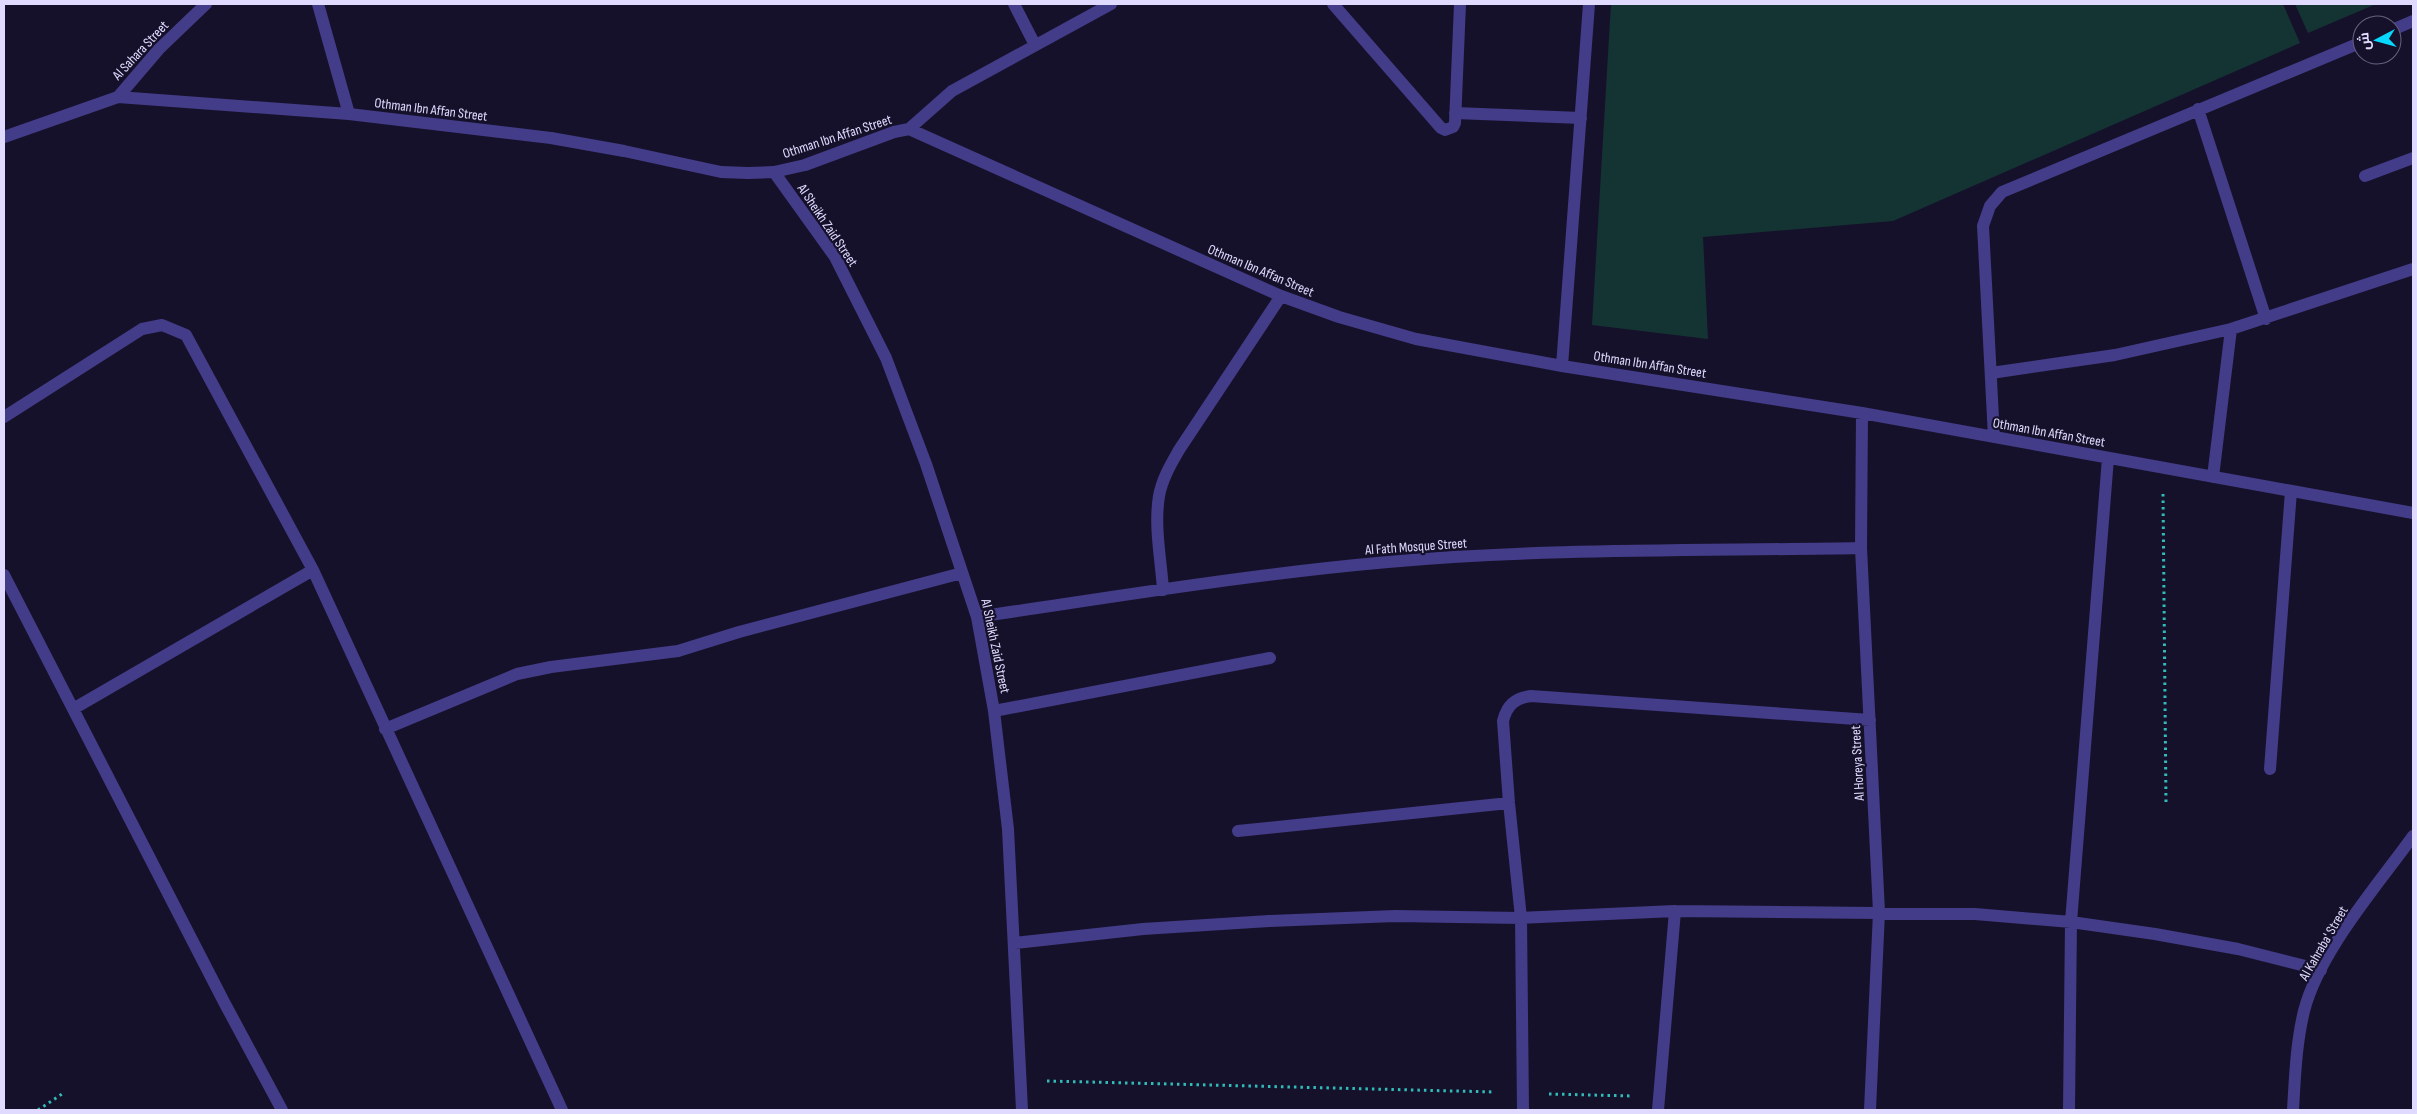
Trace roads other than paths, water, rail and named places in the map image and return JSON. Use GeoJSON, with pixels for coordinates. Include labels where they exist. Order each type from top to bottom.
{"type":"FeatureCollection","features":[{"type":"Feature","properties":{"kind":"street","name":"Al Sahara Street"},"geometry":{"type":"LineString","coordinates":[[118,97],[159,49],[206,4]]}},
{"type":"Feature","properties":{"kind":"street"},"geometry":{"type":"LineString","coordinates":[[318,4],[348,114]]}},
{"type":"Feature","properties":{"kind":"street"},"geometry":{"type":"LineString","coordinates":[[1014,4],[1035,44]]}},
{"type":"Feature","properties":{"kind":"street"},"geometry":{"type":"LineString","coordinates":[[909,130],[952,91],[1111,4]]}},
{"type":"Feature","properties":{"kind":"street"},"geometry":{"type":"LineString","coordinates":[[1333,4],[1441,128],[1445,130],[1454,127],[1460,4]]}},
{"type":"Feature","properties":{"kind":"street"},"geometry":{"type":"LineString","coordinates":[[1562,366],[1589,4]]}},
{"type":"Feature","properties":{"kind":"street"},"geometry":{"type":"LineString","coordinates":[[1994,437],[1983,226],[1990,206],[2002,192],[2352,46]]}},
{"type":"Feature","properties":{"kind":"street","name":"Othman Ibn Affan Street"},"geometry":{"type":"LineString","coordinates":[[118,97],[348,114],[551,138],[624,151],[721,172],[774,172],[805,165],[894,132],[909,130],[1281,296],[1339,317],[1416,339],[1562,366],[1862,413],[2413,513]]}},
{"type":"Feature","properties":{"kind":"street"},"geometry":{"type":"LineString","coordinates":[[4,137],[118,97]]}},
{"type":"Feature","properties":{"kind":"street"},"geometry":{"type":"LineString","coordinates":[[2198,109],[2266,319]]}},
{"type":"Feature","properties":{"kind":"street"},"geometry":{"type":"LineString","coordinates":[[1455,113],[1581,118]]}},
{"type":"Feature","properties":{"kind":"street"},"geometry":{"type":"LineString","coordinates":[[2365,176],[2413,158]]}},
{"type":"Feature","properties":{"kind":"street","name":"Al Sheikh Zaid Street"},"geometry":{"type":"LineString","coordinates":[[774,172],[835,257],[886,358],[926,464],[977,616],[994,711],[1008,828],[1022,1110]]}},
{"type":"Feature","properties":{"kind":"street"},"geometry":{"type":"LineString","coordinates":[[1991,373],[2115,355],[2231,329],[2413,269]]}},
{"type":"Feature","properties":{"kind":"street"},"geometry":{"type":"LineString","coordinates":[[1163,590],[1157,521],[1159,495],[1167,472],[1179,450],[1281,296]]}},
{"type":"Feature","properties":{"kind":"street"},"geometry":{"type":"LineString","coordinates":[[4,417],[142,329],[162,325],[176,329],[186,335],[313,570],[562,1110]]}},
{"type":"Feature","properties":{"kind":"street"},"geometry":{"type":"LineString","coordinates":[[2213,477],[2231,329]]}},
{"type":"Feature","properties":{"kind":"street","name":"Al Horeya Street"},"geometry":{"type":"LineString","coordinates":[[1862,413],[1861,548],[1879,912],[1870,1110]]}},
{"type":"Feature","properties":{"kind":"street"},"geometry":{"type":"LineString","coordinates":[[2069,1110],[2071,922],[2108,458]]}},
{"type":"Feature","properties":{"kind":"street"},"geometry":{"type":"LineString","coordinates":[[2270,769],[2291,490]]}},
{"type":"Feature","properties":{"kind":"street","name":"Al Fath Mosque Street"},"geometry":{"type":"LineString","coordinates":[[977,616],[1276,574],[1380,563],[1507,554],[1861,548]]}},
{"type":"Feature","properties":{"kind":"street"},"geometry":{"type":"LineString","coordinates":[[73,709],[313,570]]}},
{"type":"Feature","properties":{"kind":"street"},"geometry":{"type":"LineString","coordinates":[[385,729],[517,674],[550,667],[678,651],[739,632],[962,573]]}},
{"type":"Feature","properties":{"kind":"street"},"geometry":{"type":"LineString","coordinates":[[4,575],[224,1002],[282,1110]]}},
{"type":"Feature","properties":{"kind":"street"},"geometry":{"type":"LineString","coordinates":[[994,711],[1270,658]]}},
{"type":"Feature","properties":{"kind":"street"},"geometry":{"type":"LineString","coordinates":[[1523,1110],[1521,918],[1509,804],[1503,721],[1509,706],[1521,697],[1531,696],[1870,720]]}},
{"type":"Feature","properties":{"kind":"street"},"geometry":{"type":"LineString","coordinates":[[1238,831],[1509,804]]}},
{"type":"Feature","properties":{"kind":"street","name":"Al Kahraba' Street"},"geometry":{"type":"LineString","coordinates":[[2293,1110],[2297,1046],[2304,1009],[2321,970],[2346,927],[2413,836]]}},
{"type":"Feature","properties":{"kind":"street"},"geometry":{"type":"LineString","coordinates":[[1015,943],[1143,929],[1269,920],[1395,916],[1521,918],[1674,911],[1879,912],[1975,914],[2071,922],[2211,944],[2321,970]]}},
{"type":"Feature","properties":{"kind":"street"},"geometry":{"type":"LineString","coordinates":[[1658,1110],[1674,911]]}}]}
